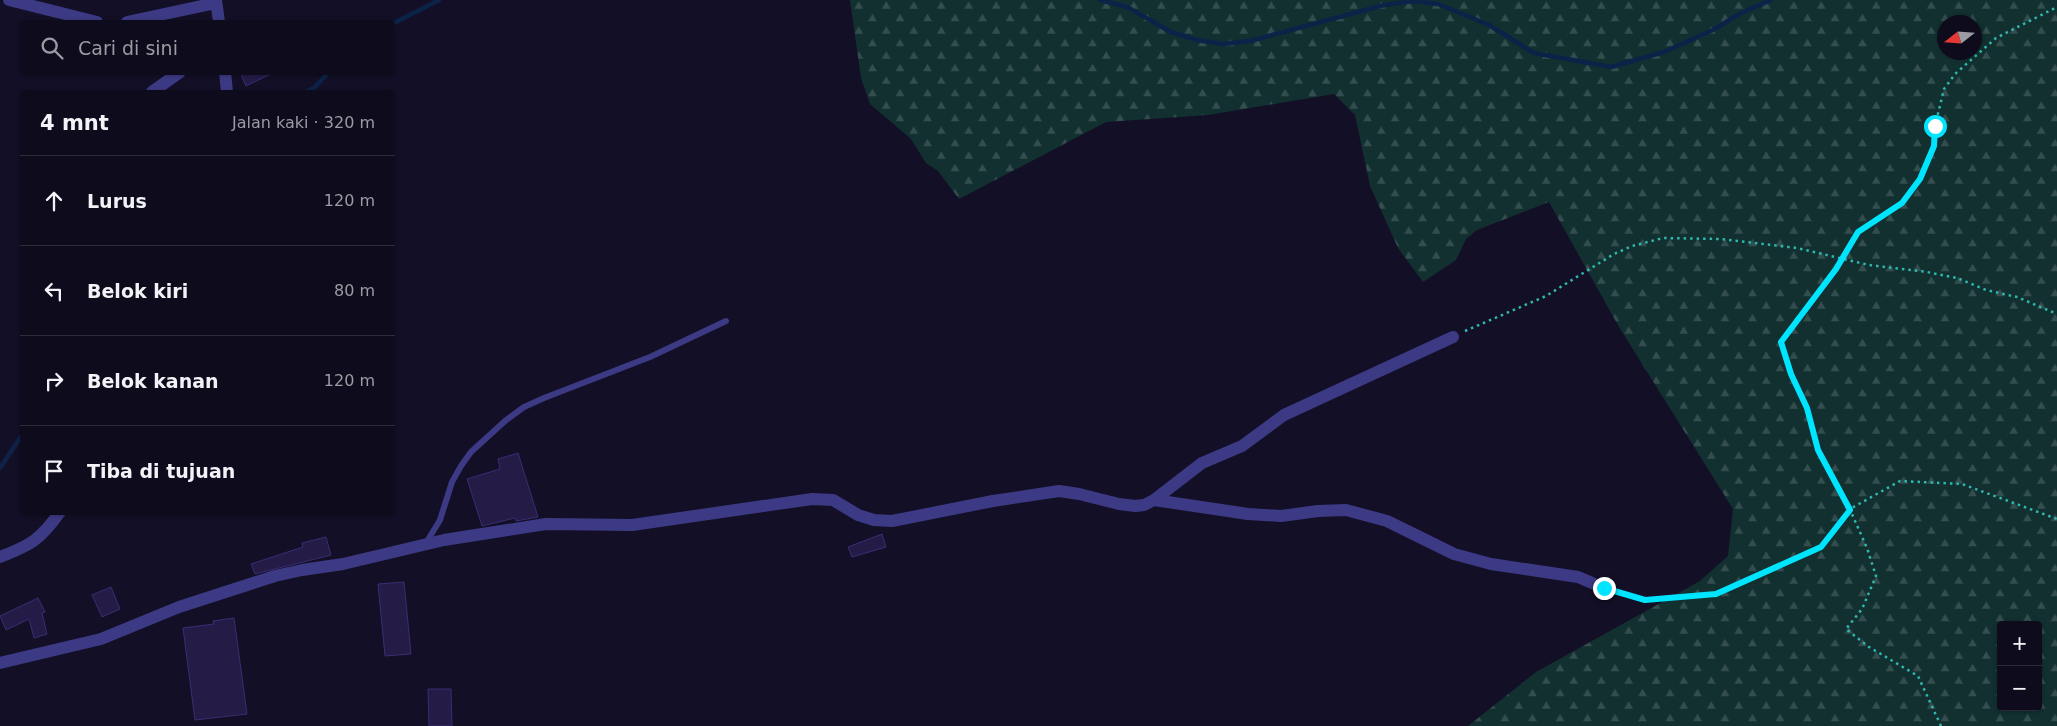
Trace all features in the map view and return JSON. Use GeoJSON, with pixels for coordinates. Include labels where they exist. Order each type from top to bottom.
{"type":"FeatureCollection","features":[{"type":"Feature","properties":{"kind":"street"},"geometry":{"type":"LineString","coordinates":[[6,1],[88,20]]}},
{"type":"Feature","properties":{"kind":"street"},"geometry":{"type":"LineString","coordinates":[[136,20],[216,2],[219,20]]}},
{"type":"Feature","properties":{"kind":"street"},"geometry":{"type":"LineString","coordinates":[[155,90],[176,75]]}},
{"type":"Feature","properties":{"kind":"street"},"geometry":{"type":"LineString","coordinates":[[225,75],[227,90]]}},
{"type":"Feature","properties":{"kind":"street"},"geometry":{"type":"LineString","coordinates":[[0,662],[101,639],[224,591],[275,576],[343,564],[426,544],[546,524],[632,525],[812,499],[833,500],[858,514],[874,520],[892,521],[994,501],[1059,491],[1135,506],[1154,500],[1202,463],[1242,446],[1284,415],[1452,337]]}},
{"type":"Feature","properties":{"kind":"street"},"geometry":{"type":"LineString","coordinates":[[1154,500],[1281,516],[1318,511],[1346,510],[1387,521],[1454,554],[1507,567],[1578,577],[1604,588]]}},
{"type":"Feature","properties":{"kind":"street"},"geometry":{"type":"LineString","coordinates":[[0,557],[33,543],[47,530],[58,515]]}},
{"type":"Feature","properties":{"kind":"lane"},"geometry":{"type":"LineString","coordinates":[[426,544],[440,520],[452,482],[461,466],[472,452],[505,421],[524,407],[650,358],[726,321]]}},
{"type":"Feature","properties":{"kind":"path"},"geometry":{"type":"LineString","coordinates":[[1941,726],[1918,676],[1869,647],[1846,629],[1862,609],[1876,576],[1867,548],[1850,510],[1818,450],[1807,408],[1791,374],[1781,342],[1842,258],[1858,232],[1902,203],[1920,179],[1934,146],[1935,126],[1944,90],[1955,74],[1996,38],[2057,7]]}},
{"type":"Feature","properties":{"kind":"path"},"geometry":{"type":"LineString","coordinates":[[1452,337],[1546,296],[1614,254],[1632,246],[1663,238],[1720,239],[1797,248],[1869,266],[1913,270],[1957,278],[2057,314]]}},
{"type":"Feature","properties":{"kind":"path"},"geometry":{"type":"LineString","coordinates":[[1604,588],[1645,600],[1716,594],[1821,547],[1850,510],[1900,481],[1962,484],[2057,519]]}},
{"type":"Feature","properties":{"kind":"green space"},"geometry":{"type":"Polygon","coordinates":[[[850,0],[2057,0],[2057,726],[1468,726],[1536,672],[1700,581],[1728,556],[1733,509],[1619,327],[1549,202],[1477,230],[1466,239],[1456,260],[1423,282],[1398,248],[1370,186],[1355,115],[1334,94],[1208,115],[1106,122],[959,199],[938,171],[926,163],[911,139],[870,104],[861,78],[850,0]]]}},
{"type":"Feature","properties":{"kind":"building"},"geometry":{"type":"Polygon","coordinates":[[[241,75],[269,75],[246,86],[241,75]]]}},
{"type":"Feature","properties":{"kind":"building"},"geometry":{"type":"Polygon","coordinates":[[[518,453],[538,517],[516,521],[515,518],[482,526],[467,479],[500,469],[498,459],[518,453]]]}},
{"type":"Feature","properties":{"kind":"building"},"geometry":{"type":"Polygon","coordinates":[[[882,534],[886,547],[852,557],[848,547],[882,534]]]}},
{"type":"Feature","properties":{"kind":"building"},"geometry":{"type":"Polygon","coordinates":[[[326,537],[331,555],[255,574],[251,564],[303,547],[302,543],[326,537]]]}},
{"type":"Feature","properties":{"kind":"building"},"geometry":{"type":"Polygon","coordinates":[[[404,582],[411,654],[385,656],[378,584],[404,582]]]}},
{"type":"Feature","properties":{"kind":"building"},"geometry":{"type":"Polygon","coordinates":[[[111,587],[120,609],[102,617],[92,595],[111,587]]]}},
{"type":"Feature","properties":{"kind":"building"},"geometry":{"type":"Polygon","coordinates":[[[38,598],[45,612],[42,613],[47,634],[34,638],[29,619],[6,630],[0,616],[38,598]]]}},
{"type":"Feature","properties":{"kind":"building"},"geometry":{"type":"Polygon","coordinates":[[[234,618],[247,714],[195,720],[183,628],[214,624],[213,621],[234,618]]]}},
{"type":"Feature","properties":{"kind":"building"},"geometry":{"type":"Polygon","coordinates":[[[428,689],[451,689],[452,726],[429,726],[428,689]]]}},
{"type":"Feature","properties":{"kind":"waterway"},"geometry":{"type":"LineString","coordinates":[[395,22],[439,0]]}},
{"type":"Feature","properties":{"kind":"waterway"},"geometry":{"type":"LineString","coordinates":[[1100,0],[1127,7],[1171,32],[1197,40],[1223,44],[1250,41],[1384,5],[1413,1],[1438,4],[1489,25],[1534,53],[1611,67],[1664,52],[1715,29],[1739,14],[1771,0]]}},
{"type":"Feature","properties":{"kind":"waterway"},"geometry":{"type":"LineString","coordinates":[[310,90],[314,88],[326,75]]}},
{"type":"Feature","properties":{"kind":"waterway"},"geometry":{"type":"LineString","coordinates":[[0,468],[20,438]]}},
{"type":"Feature","properties":{"kind":"route"},"geometry":{"type":"LineString","coordinates":[[1604,588],[1645,600],[1716,594],[1821,547],[1850,510],[1818,450],[1807,408],[1791,374],[1781,342],[1836,269],[1858,232],[1902,203],[1920,179],[1934,146],[1935,126]]}}]}
